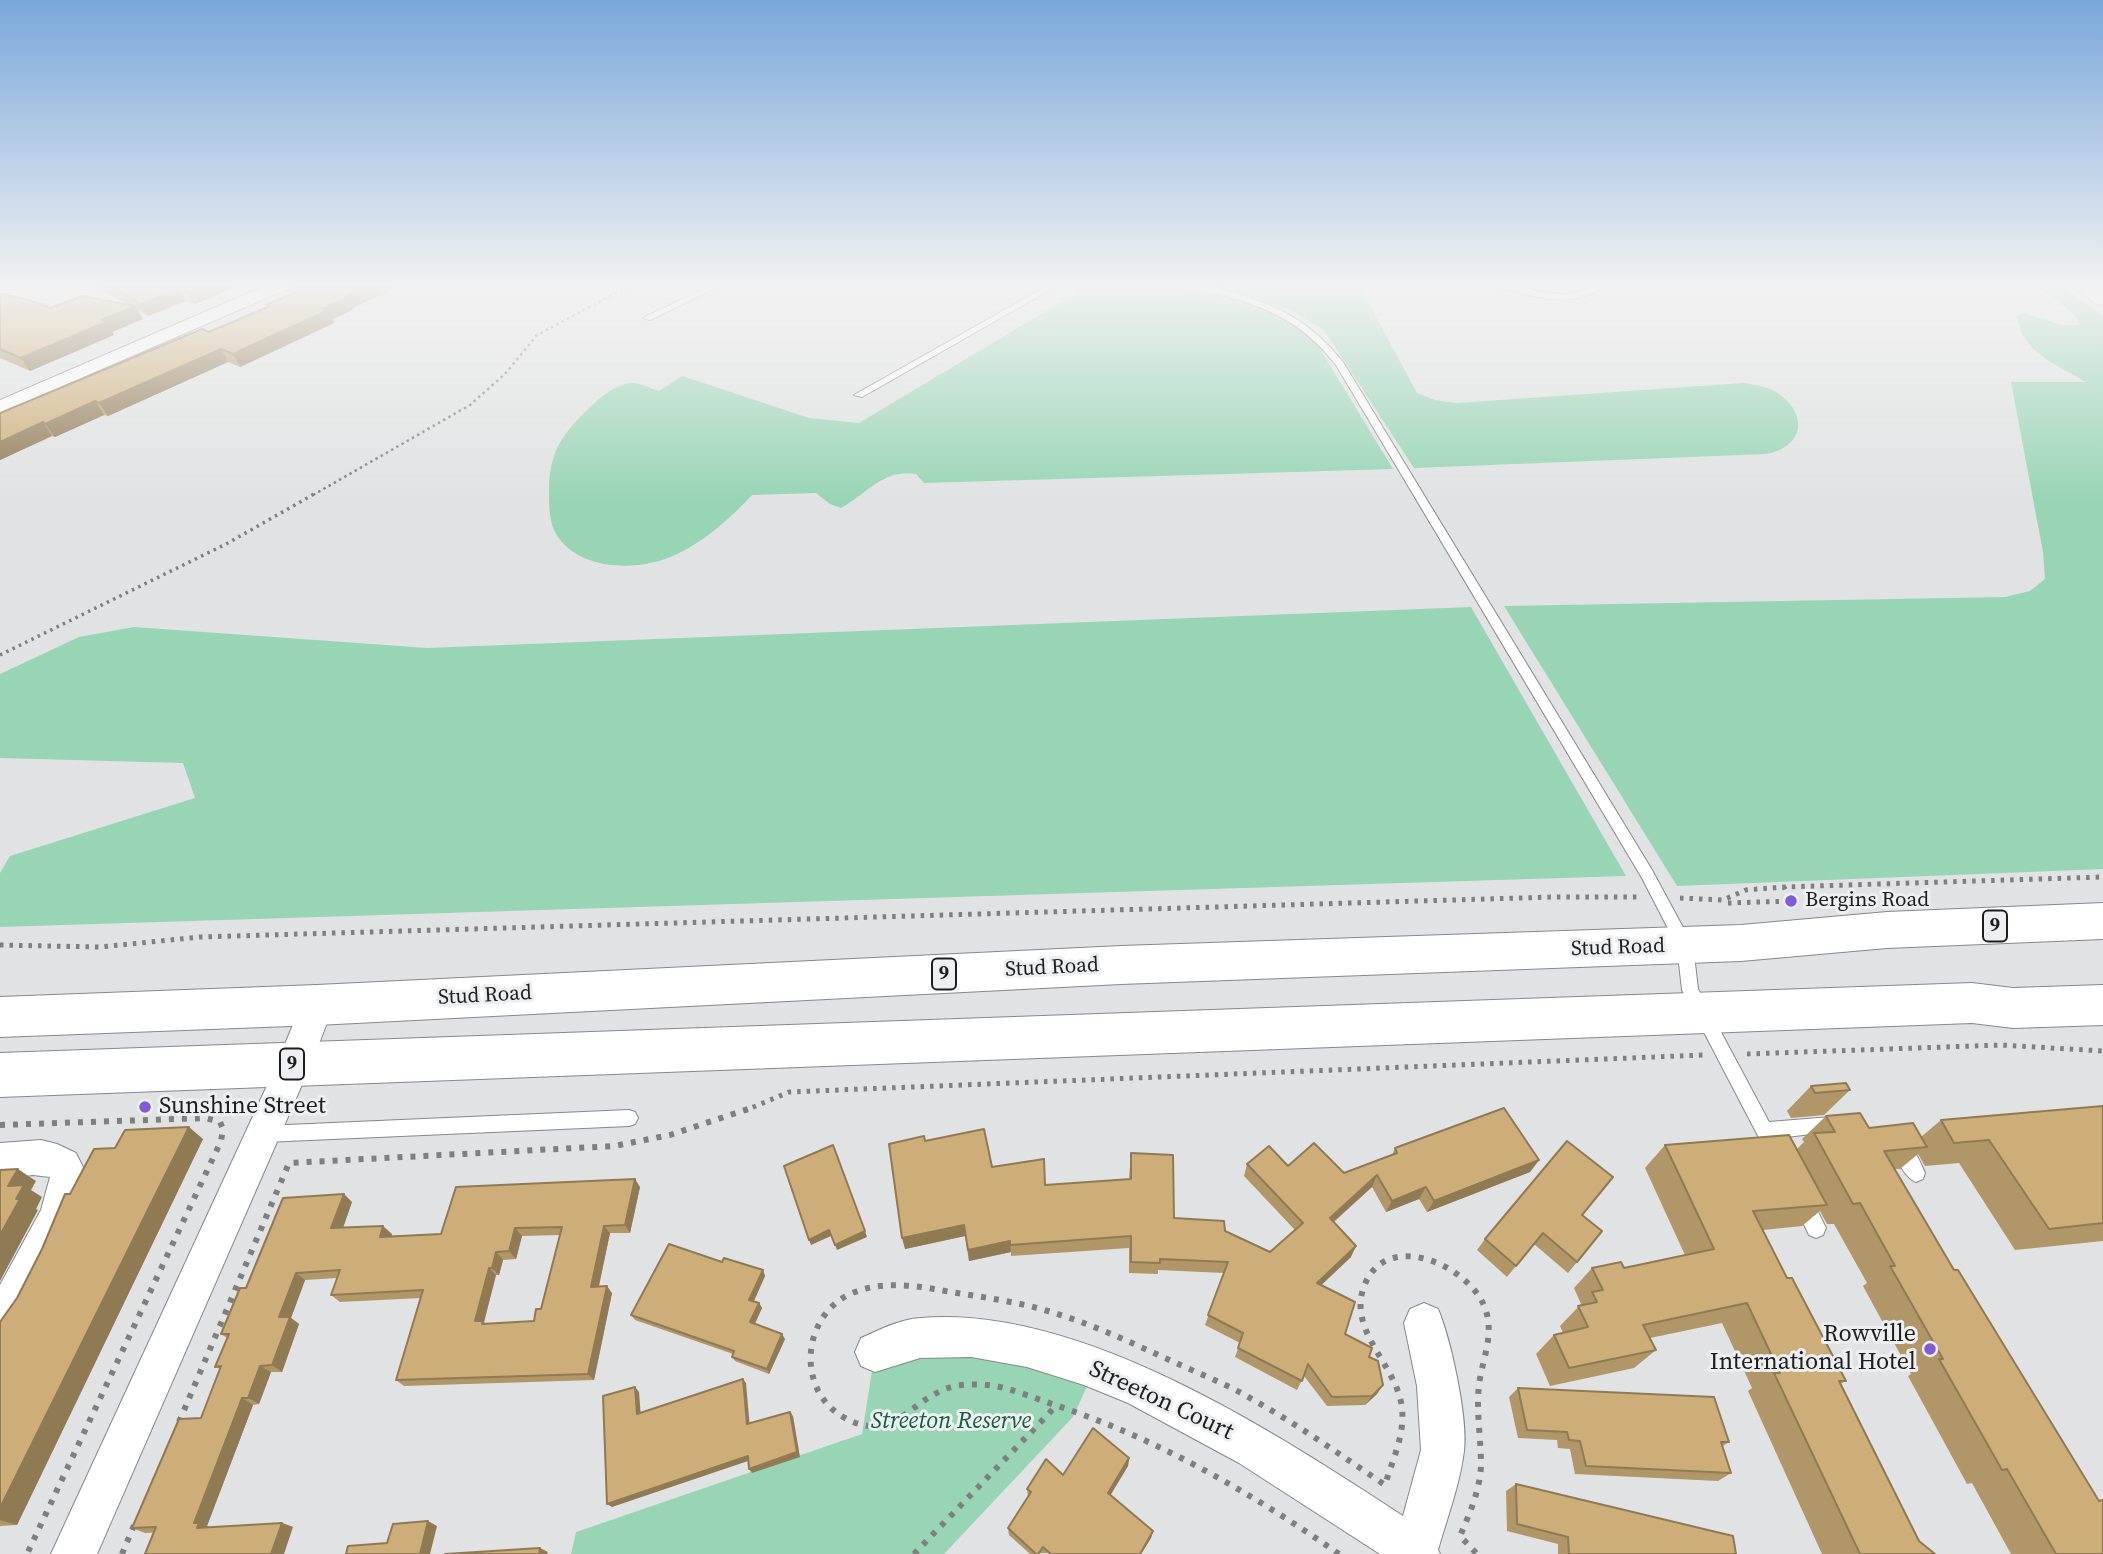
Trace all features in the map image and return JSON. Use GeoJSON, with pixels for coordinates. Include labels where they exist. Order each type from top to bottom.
{"type":"FeatureCollection","features":[{"type":"Feature","properties":{"kind":"highway","name":"Stud Road"},"geometry":{"type":"LineString","coordinates":[[0,1017],[317,1005],[1121,965],[1685,946],[1813,938],[1887,930],[2103,921]]}},
{"type":"Feature","properties":{"kind":"highway","name":"9"},"geometry":{"type":"LineString","coordinates":[[0,1074],[1972,1003],[2013,1008],[2103,1005]]}},
{"type":"Feature","properties":{"kind":"street"},"geometry":{"type":"LineString","coordinates":[[5,400],[112,356]]}},
{"type":"Feature","properties":{"kind":"street"},"geometry":{"type":"LineString","coordinates":[[74,1554],[294,1064],[317,1005]]}},
{"type":"Feature","properties":{"kind":"street"},"geometry":{"type":"LineString","coordinates":[[0,1161],[52,1159],[62,1163],[70,1177],[67,1198],[59,1218],[0,1323]]}},
{"type":"Feature","properties":{"kind":"street"},"geometry":{"type":"LineString","coordinates":[[1416,1553],[1443,1450],[1438,1386],[1424,1323]]}},
{"type":"Feature","properties":{"kind":"street","name":"Streeton Court"},"geometry":{"type":"LineString","coordinates":[[875,1352],[919,1338],[967,1337],[1027,1347],[1085,1365],[1147,1390],[1224,1428],[1319,1486],[1416,1553]]}},
{"type":"Feature","properties":{"kind":"lane"},"geometry":{"type":"LineString","coordinates":[[859,396],[930,356]]}},
{"type":"Feature","properties":{"kind":"lane"},"geometry":{"type":"LineString","coordinates":[[1332,356],[1415,488],[1659,897],[1685,946],[1690,990],[1781,1163]]}},
{"type":"Feature","properties":{"kind":"lane"},"geometry":{"type":"LineString","coordinates":[[263,1134],[629,1118]]}},
{"type":"Feature","properties":{"kind":"lane"},"geometry":{"type":"LineString","coordinates":[[1765,1131],[1836,1125]]}},
{"type":"Feature","properties":{"kind":"lane"},"geometry":{"type":"LineString","coordinates":[[1895,1138],[1916,1173]]}},
{"type":"Feature","properties":{"kind":"lane"},"geometry":{"type":"LineString","coordinates":[[1793,1185],[1816,1228]]}},
{"type":"Feature","properties":{"kind":"path"},"geometry":{"type":"LineString","coordinates":[[0,655],[228,543],[470,405],[505,374],[520,356]]}},
{"type":"Feature","properties":{"kind":"path"},"geometry":{"type":"LineString","coordinates":[[0,945],[100,947],[200,937],[1553,897],[1723,900],[1746,890],[1784,887],[2103,877]]}},
{"type":"Feature","properties":{"kind":"path"},"geometry":{"type":"LineString","coordinates":[[1728,903],[1791,901],[1784,887]]}},
{"type":"Feature","properties":{"kind":"path"},"geometry":{"type":"LineString","coordinates":[[176,1428],[289,1163],[614,1146],[670,1135],[718,1121],[789,1092],[1551,1059],[2001,1045],[2103,1051]]}},
{"type":"Feature","properties":{"kind":"path"},"geometry":{"type":"LineString","coordinates":[[0,1125],[206,1118],[220,1122],[223,1129],[221,1141],[27,1554]]}},
{"type":"Feature","properties":{"kind":"path"},"geometry":{"type":"LineString","coordinates":[[914,1554],[1056,1405],[1119,1425],[1186,1458],[1278,1510],[1339,1554]]}},
{"type":"Feature","properties":{"kind":"path"},"geometry":{"type":"LineString","coordinates":[[122,1554],[138,1516]]}},
{"type":"Feature","properties":{"kind":"green space"},"geometry":{"type":"Polygon","coordinates":[[[972,356],[1324,356],[1393,469],[924,483],[916,474],[904,473],[876,484],[841,508],[830,504],[816,493],[752,495],[698,543],[662,560],[629,566],[595,562],[580,556],[566,547],[554,529],[549,508],[549,479],[557,448],[584,413],[619,386],[636,383],[659,391],[682,376],[809,418],[859,423],[972,356]]]}},
{"type":"Feature","properties":{"kind":"green space"},"geometry":{"type":"Polygon","coordinates":[[[1341,356],[1397,356],[1417,393],[1435,400],[1457,403],[1744,383],[1776,392],[1787,400],[1798,419],[1795,437],[1789,444],[1766,454],[1414,468],[1341,356]]]}},
{"type":"Feature","properties":{"kind":"green space"},"geometry":{"type":"Polygon","coordinates":[[[2041,356],[2103,356],[2103,869],[1677,886],[1504,606],[2005,597],[2030,591],[2045,579],[2043,552],[2011,382],[2086,382],[2041,356]]]}},
{"type":"Feature","properties":{"kind":"green space"},"geometry":{"type":"Polygon","coordinates":[[[1471,607],[1626,876],[0,927],[0,873],[10,856],[195,798],[183,763],[0,758],[0,674],[79,637],[134,627],[427,648],[1471,607]]]}},
{"type":"Feature","properties":{"kind":"green space","name":"Streeton Reserve"},"geometry":{"type":"Polygon","coordinates":[[[919,1338],[1095,1369],[1073,1417],[944,1554],[571,1554],[576,1532],[862,1434],[875,1352],[919,1338]]]}},
{"type":"Feature","properties":{"kind":"building"},"geometry":{"type":"Polygon","coordinates":[[[138,356],[206,356],[99,403],[95,401],[0,442],[0,413],[138,356]]]}},
{"type":"Feature","properties":{"kind":"building"},"geometry":{"type":"Polygon","coordinates":[[[1846,1083],[1850,1090],[1815,1093],[1811,1086],[1846,1083]]]}},
{"type":"Feature","properties":{"kind":"building"},"geometry":{"type":"Polygon","coordinates":[[[2103,1106],[2103,1223],[2049,1229],[1989,1140],[1954,1143],[1941,1120],[2103,1106]]]}},
{"type":"Feature","properties":{"kind":"building"},"geometry":{"type":"Polygon","coordinates":[[[1504,1108],[1539,1160],[1434,1201],[1426,1187],[1392,1201],[1377,1175],[1330,1218],[1356,1246],[1317,1283],[1355,1302],[1345,1334],[1372,1348],[1369,1357],[1378,1361],[1383,1385],[1372,1396],[1332,1397],[1308,1364],[1302,1381],[1238,1348],[1243,1333],[1208,1315],[1228,1262],[1160,1259],[1160,1263],[1131,1262],[1131,1236],[1010,1245],[1010,1241],[968,1250],[964,1225],[902,1238],[889,1144],[924,1136],[925,1141],[984,1129],[992,1167],[1044,1159],[1045,1185],[1131,1179],[1131,1153],[1173,1155],[1174,1218],[1224,1221],[1225,1231],[1270,1252],[1303,1223],[1247,1164],[1269,1146],[1288,1166],[1314,1143],[1344,1173],[1397,1153],[1395,1148],[1504,1108]]]}},
{"type":"Feature","properties":{"kind":"building"},"geometry":{"type":"Polygon","coordinates":[[[1860,1113],[1869,1128],[1913,1123],[1927,1147],[1884,1151],[1954,1270],[1958,1270],[2099,1501],[2103,1500],[2103,1554],[2056,1554],[2007,1469],[2002,1470],[1939,1359],[1943,1359],[1890,1266],[1895,1266],[1860,1203],[1853,1204],[1814,1133],[1835,1132],[1826,1116],[1860,1113]]]}},
{"type":"Feature","properties":{"kind":"building"},"geometry":{"type":"Polygon","coordinates":[[[189,1127],[0,1508],[0,1322],[17,1298],[42,1249],[65,1194],[70,1194],[94,1149],[115,1148],[125,1130],[189,1127]]]}},
{"type":"Feature","properties":{"kind":"building"},"geometry":{"type":"Polygon","coordinates":[[[1789,1135],[1827,1205],[1753,1211],[1787,1278],[1792,1278],[1846,1381],[1839,1381],[1919,1541],[1935,1554],[1860,1554],[1774,1373],[1780,1373],[1747,1303],[1643,1325],[1656,1350],[1569,1368],[1554,1335],[1588,1327],[1578,1306],[1597,1302],[1592,1292],[1603,1290],[1592,1268],[1621,1262],[1624,1268],[1714,1249],[1665,1145],[1789,1135]]]}},
{"type":"Feature","properties":{"kind":"building"},"geometry":{"type":"Polygon","coordinates":[[[1567,1141],[1613,1177],[1582,1215],[1602,1231],[1577,1262],[1543,1233],[1516,1266],[1485,1239],[1567,1141]]]}},
{"type":"Feature","properties":{"kind":"building"},"geometry":{"type":"Polygon","coordinates":[[[833,1145],[865,1231],[835,1245],[829,1230],[809,1240],[784,1166],[833,1145]]]}},
{"type":"Feature","properties":{"kind":"building"},"geometry":{"type":"Polygon","coordinates":[[[18,1169],[8,1186],[24,1185],[16,1199],[20,1199],[0,1235],[0,1170],[18,1169]]]}},
{"type":"Feature","properties":{"kind":"building"},"geometry":{"type":"Polygon","coordinates":[[[635,1179],[625,1225],[604,1226],[591,1287],[607,1286],[588,1374],[396,1380],[423,1290],[331,1295],[340,1270],[296,1273],[279,1317],[290,1317],[272,1365],[260,1366],[248,1398],[242,1398],[194,1523],[199,1523],[197,1528],[282,1523],[271,1554],[145,1554],[156,1527],[132,1528],[179,1419],[201,1418],[221,1366],[215,1367],[229,1334],[221,1334],[240,1288],[246,1288],[283,1198],[344,1194],[331,1228],[383,1226],[380,1237],[441,1234],[456,1187],[635,1179]],[[562,1227],[515,1228],[509,1251],[496,1252],[492,1268],[489,1268],[475,1321],[483,1321],[482,1324],[534,1321],[536,1309],[541,1309],[562,1227]]]}},
{"type":"Feature","properties":{"kind":"building"},"geometry":{"type":"Polygon","coordinates":[[[669,1244],[722,1262],[724,1258],[763,1270],[749,1300],[759,1303],[750,1322],[782,1334],[767,1369],[732,1357],[734,1351],[631,1315],[669,1244]]]}},
{"type":"Feature","properties":{"kind":"building"},"geometry":{"type":"Polygon","coordinates":[[[743,1379],[747,1424],[790,1412],[797,1452],[749,1469],[748,1456],[607,1504],[603,1396],[635,1387],[637,1414],[743,1379]]]}},
{"type":"Feature","properties":{"kind":"building"},"geometry":{"type":"Polygon","coordinates":[[[1518,1388],[1714,1397],[1729,1442],[1721,1442],[1731,1473],[1586,1466],[1580,1441],[1569,1440],[1567,1432],[1527,1430],[1518,1388]]]}},
{"type":"Feature","properties":{"kind":"building"},"geometry":{"type":"Polygon","coordinates":[[[1093,1428],[1129,1458],[1108,1493],[1153,1531],[1140,1554],[1051,1554],[1043,1547],[1036,1554],[1008,1528],[1031,1492],[1027,1489],[1046,1459],[1063,1475],[1093,1428]]]}},
{"type":"Feature","properties":{"kind":"building"},"geometry":{"type":"Polygon","coordinates":[[[1516,1484],[1733,1536],[1736,1554],[1569,1554],[1568,1537],[1517,1524],[1516,1484]]]}},
{"type":"Feature","properties":{"kind":"building"},"geometry":{"type":"Polygon","coordinates":[[[428,1521],[420,1554],[346,1554],[348,1546],[387,1543],[393,1524],[428,1521]]]}},
{"type":"Feature","properties":{"kind":"building"},"geometry":{"type":"Polygon","coordinates":[[[540,1548],[539,1554],[445,1554],[540,1548]]]}},
{"type":"Feature","properties":{"kind":"place","name":"Bergins Road"},"geometry":{"type":"Point","coordinates":[1791,901]}},
{"type":"Feature","properties":{"kind":"place","name":"Sunshine Street"},"geometry":{"type":"Point","coordinates":[145,1107]}},
{"type":"Feature","properties":{"kind":"place","name":"Rowville International Hotel"},"geometry":{"type":"Point","coordinates":[1930,1349]}}]}
